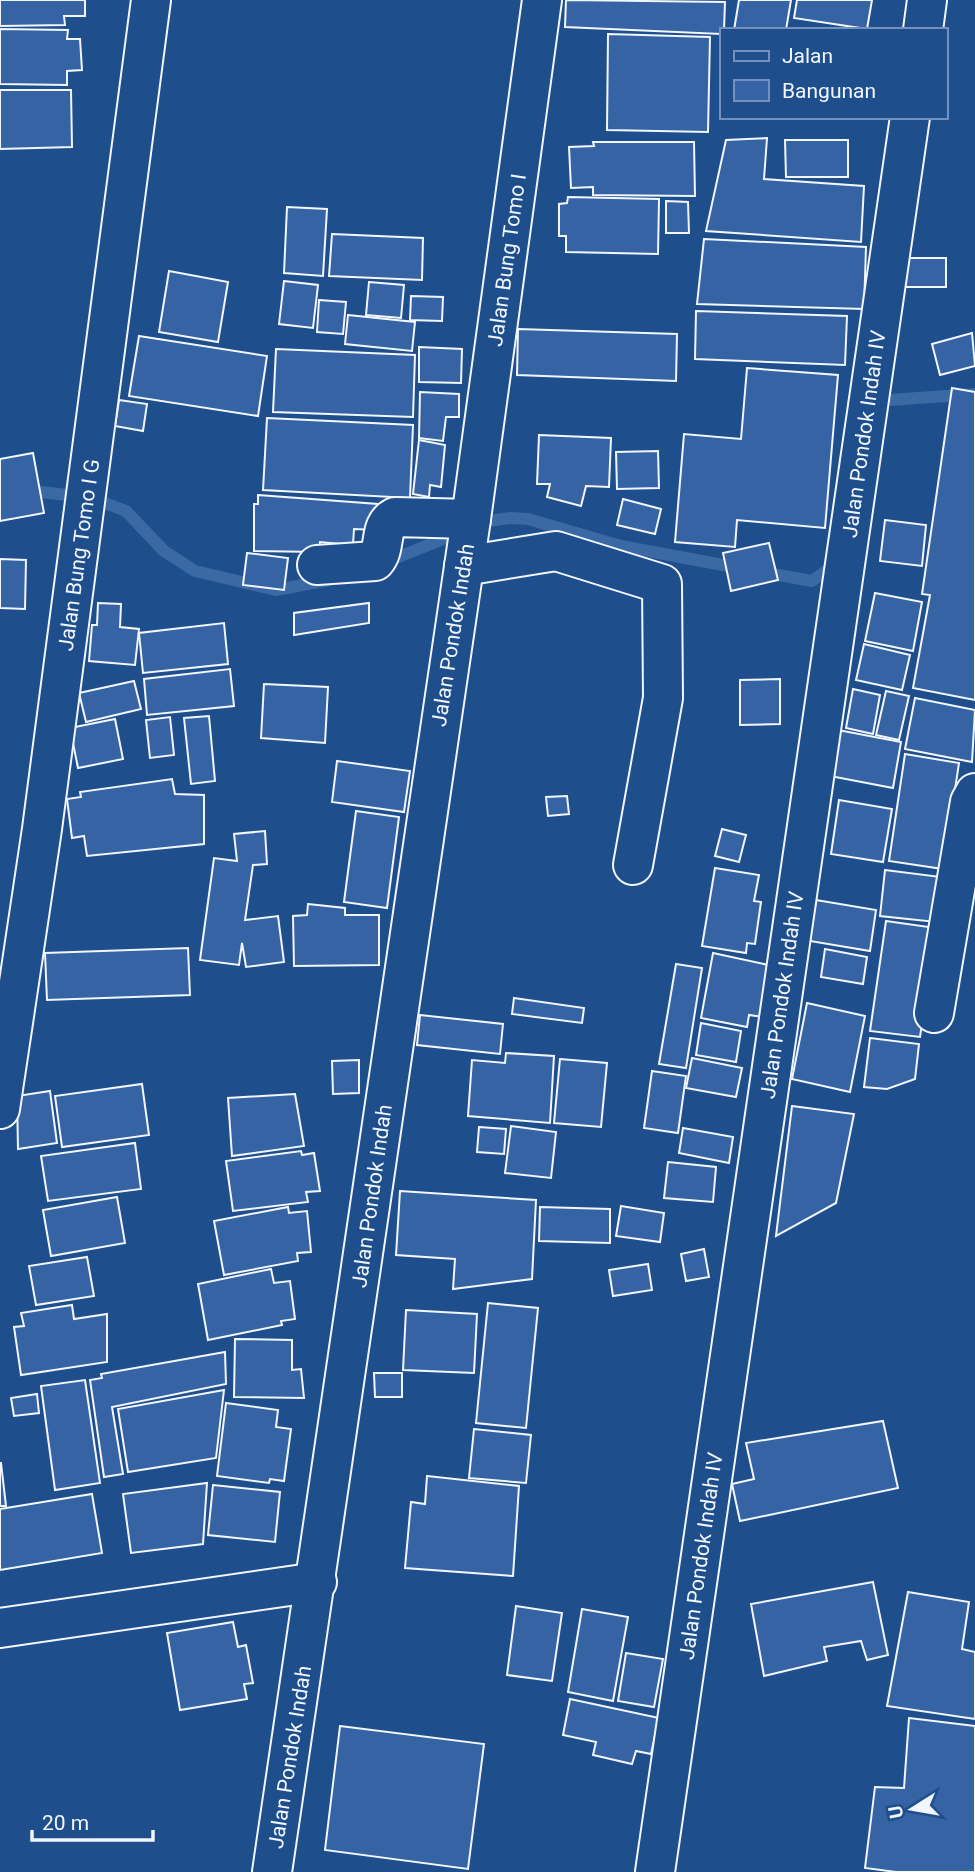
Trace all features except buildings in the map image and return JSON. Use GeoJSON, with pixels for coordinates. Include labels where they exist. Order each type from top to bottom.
{"type":"FeatureCollection","features":[{"type":"Feature","properties":{"kind":"street","name":"Jalan Bung Tomo I G"},"geometry":{"type":"LineString","coordinates":[[0,1109],[42,829],[151,0]]}},
{"type":"Feature","properties":{"kind":"street","name":"Jalan Bung Tomo I"},"geometry":{"type":"LineString","coordinates":[[471,519],[542,0]]}},
{"type":"Feature","properties":{"kind":"street"},"geometry":{"type":"LineString","coordinates":[[923,28],[927,0]]}},
{"type":"Feature","properties":{"kind":"street","name":"Jalan Pondok Indah IV"},"geometry":{"type":"LineString","coordinates":[[654,1872],[910,119]]}},
{"type":"Feature","properties":{"kind":"street"},"geometry":{"type":"LineString","coordinates":[[317,565],[375,561],[381,554],[386,525],[395,517],[471,519]]}},
{"type":"Feature","properties":{"kind":"street","name":"Jalan Pondok Indah"},"geometry":{"type":"LineString","coordinates":[[272,1872],[317,1582],[471,519]]}},
{"type":"Feature","properties":{"kind":"street"},"geometry":{"type":"LineString","coordinates":[[464,566],[556,551],[662,584],[663,698],[633,865]]}},
{"type":"Feature","properties":{"kind":"street"},"geometry":{"type":"LineString","coordinates":[[934,1013],[970,802],[975,793]]}},
{"type":"Feature","properties":{"kind":"street"},"geometry":{"type":"LineString","coordinates":[[0,1628],[317,1582]]}},
{"type":"Feature","properties":{"kind":"waterway"},"geometry":{"type":"LineString","coordinates":[[875,401],[975,394]]}},
{"type":"Feature","properties":{"kind":"waterway"},"geometry":{"type":"LineString","coordinates":[[0,466],[33,491],[92,498],[126,511],[164,551],[195,571],[276,590],[329,580]]}},
{"type":"Feature","properties":{"kind":"waterway"},"geometry":{"type":"LineString","coordinates":[[383,563],[489,521],[510,518],[528,519],[621,546],[739,568]]}},
{"type":"Feature","properties":{"kind":"waterway"},"geometry":{"type":"LineString","coordinates":[[761,572],[812,581],[837,563]]}}]}
